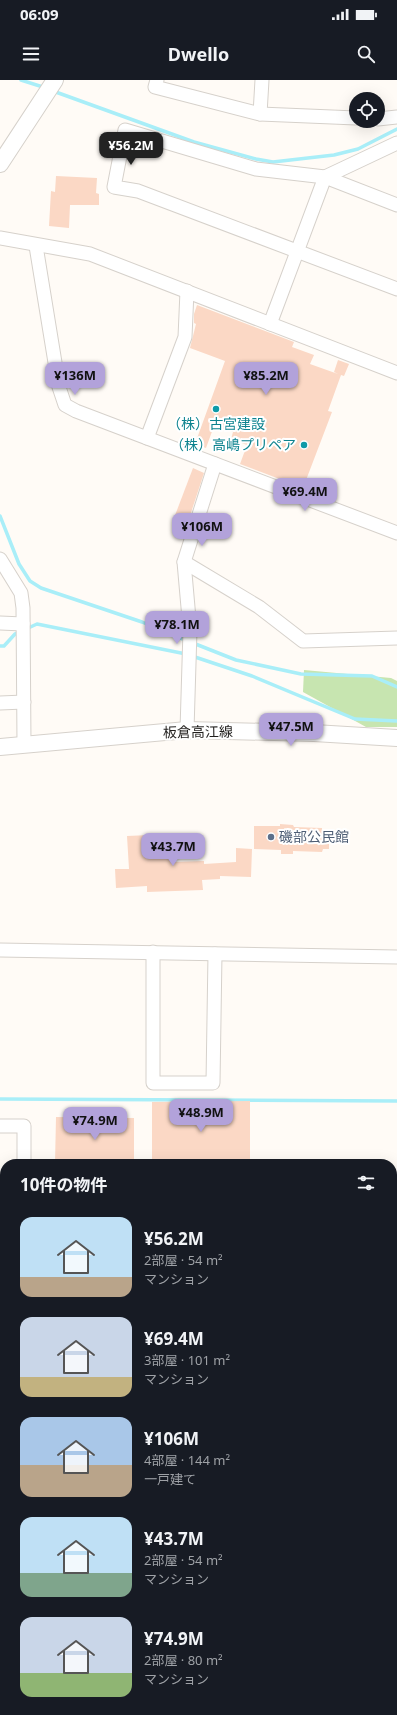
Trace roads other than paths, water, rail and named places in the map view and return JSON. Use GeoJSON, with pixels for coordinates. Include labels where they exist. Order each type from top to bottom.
{"type":"FeatureCollection","features":[{"type":"Feature","properties":{"kind":"main road"},"geometry":{"type":"LineString","coordinates":[[0,164],[54,80]]}},
{"type":"Feature","properties":{"kind":"main road","name":"板倉高江線"},"geometry":{"type":"LineString","coordinates":[[0,747],[188,730],[397,738]]}},
{"type":"Feature","properties":{"kind":"street"},"geometry":{"type":"LineString","coordinates":[[157,80],[155,87],[260,114],[349,118]]}},
{"type":"Feature","properties":{"kind":"street"},"geometry":{"type":"LineString","coordinates":[[260,114],[262,80]]}},
{"type":"Feature","properties":{"kind":"street"},"geometry":{"type":"LineString","coordinates":[[385,118],[397,117]]}},
{"type":"Feature","properties":{"kind":"street"},"geometry":{"type":"LineString","coordinates":[[397,205],[325,177],[256,169],[125,130],[114,187],[138,191],[397,289]]}},
{"type":"Feature","properties":{"kind":"street"},"geometry":{"type":"LineString","coordinates":[[270,324],[325,177],[397,143]]}},
{"type":"Feature","properties":{"kind":"street"},"geometry":{"type":"LineString","coordinates":[[0,238],[36,246],[90,254],[397,373]]}},
{"type":"Feature","properties":{"kind":"street"},"geometry":{"type":"LineString","coordinates":[[36,246],[59,387],[65,405],[76,411],[146,438],[397,533]]}},
{"type":"Feature","properties":{"kind":"street"},"geometry":{"type":"LineString","coordinates":[[146,438],[185,337],[187,292]]}},
{"type":"Feature","properties":{"kind":"street"},"geometry":{"type":"LineString","coordinates":[[188,730],[190,630],[184,562],[215,464]]}},
{"type":"Feature","properties":{"kind":"street"},"geometry":{"type":"LineString","coordinates":[[0,559],[21,593],[23,624],[24,744]]}},
{"type":"Feature","properties":{"kind":"street"},"geometry":{"type":"LineString","coordinates":[[184,562],[260,607],[303,641],[397,638]]}},
{"type":"Feature","properties":{"kind":"street"},"geometry":{"type":"LineString","coordinates":[[0,623],[23,624]]}},
{"type":"Feature","properties":{"kind":"street"},"geometry":{"type":"LineString","coordinates":[[0,703],[24,702]]}},
{"type":"Feature","properties":{"kind":"street"},"geometry":{"type":"LineString","coordinates":[[0,950],[397,957]]}},
{"type":"Feature","properties":{"kind":"street"},"geometry":{"type":"LineString","coordinates":[[153,952],[153,1083],[213,1083],[215,954]]}},
{"type":"Feature","properties":{"kind":"street"},"geometry":{"type":"LineString","coordinates":[[0,1126],[24,1126],[24,1159]]}},
{"type":"Feature","properties":{"kind":"waterway"},"geometry":{"type":"LineString","coordinates":[[21,80],[46,88]]}},
{"type":"Feature","properties":{"kind":"waterway"},"geometry":{"type":"LineString","coordinates":[[53,91],[194,142],[256,159],[273,162],[334,155],[358,149],[397,129]]}},
{"type":"Feature","properties":{"kind":"waterway"},"geometry":{"type":"LineString","coordinates":[[0,516],[19,564],[30,581],[41,588],[142,622],[187,641]]}},
{"type":"Feature","properties":{"kind":"waterway"},"geometry":{"type":"LineString","coordinates":[[26,629],[37,624],[186,654]]}},
{"type":"Feature","properties":{"kind":"waterway"},"geometry":{"type":"LineString","coordinates":[[0,646],[4,646],[15,634],[21,632]]}},
{"type":"Feature","properties":{"kind":"waterway"},"geometry":{"type":"LineString","coordinates":[[193,643],[236,660],[301,674],[372,676],[397,687]]}},
{"type":"Feature","properties":{"kind":"waterway"},"geometry":{"type":"LineString","coordinates":[[192,656],[252,676],[355,719],[397,721]]}},
{"type":"Feature","properties":{"kind":"waterway"},"geometry":{"type":"LineString","coordinates":[[0,1099],[397,1101]]}},
{"type":"Feature","properties":{"kind":"place","name":"（株）古宮建設"},"geometry":{"type":"Point","coordinates":[216,409]}},
{"type":"Feature","properties":{"kind":"place","name":"（株）高嶋プリペア"},"geometry":{"type":"Point","coordinates":[304,445]}},
{"type":"Feature","properties":{"kind":"place","name":"磯部公民館"},"geometry":{"type":"Point","coordinates":[271,837]}}]}
